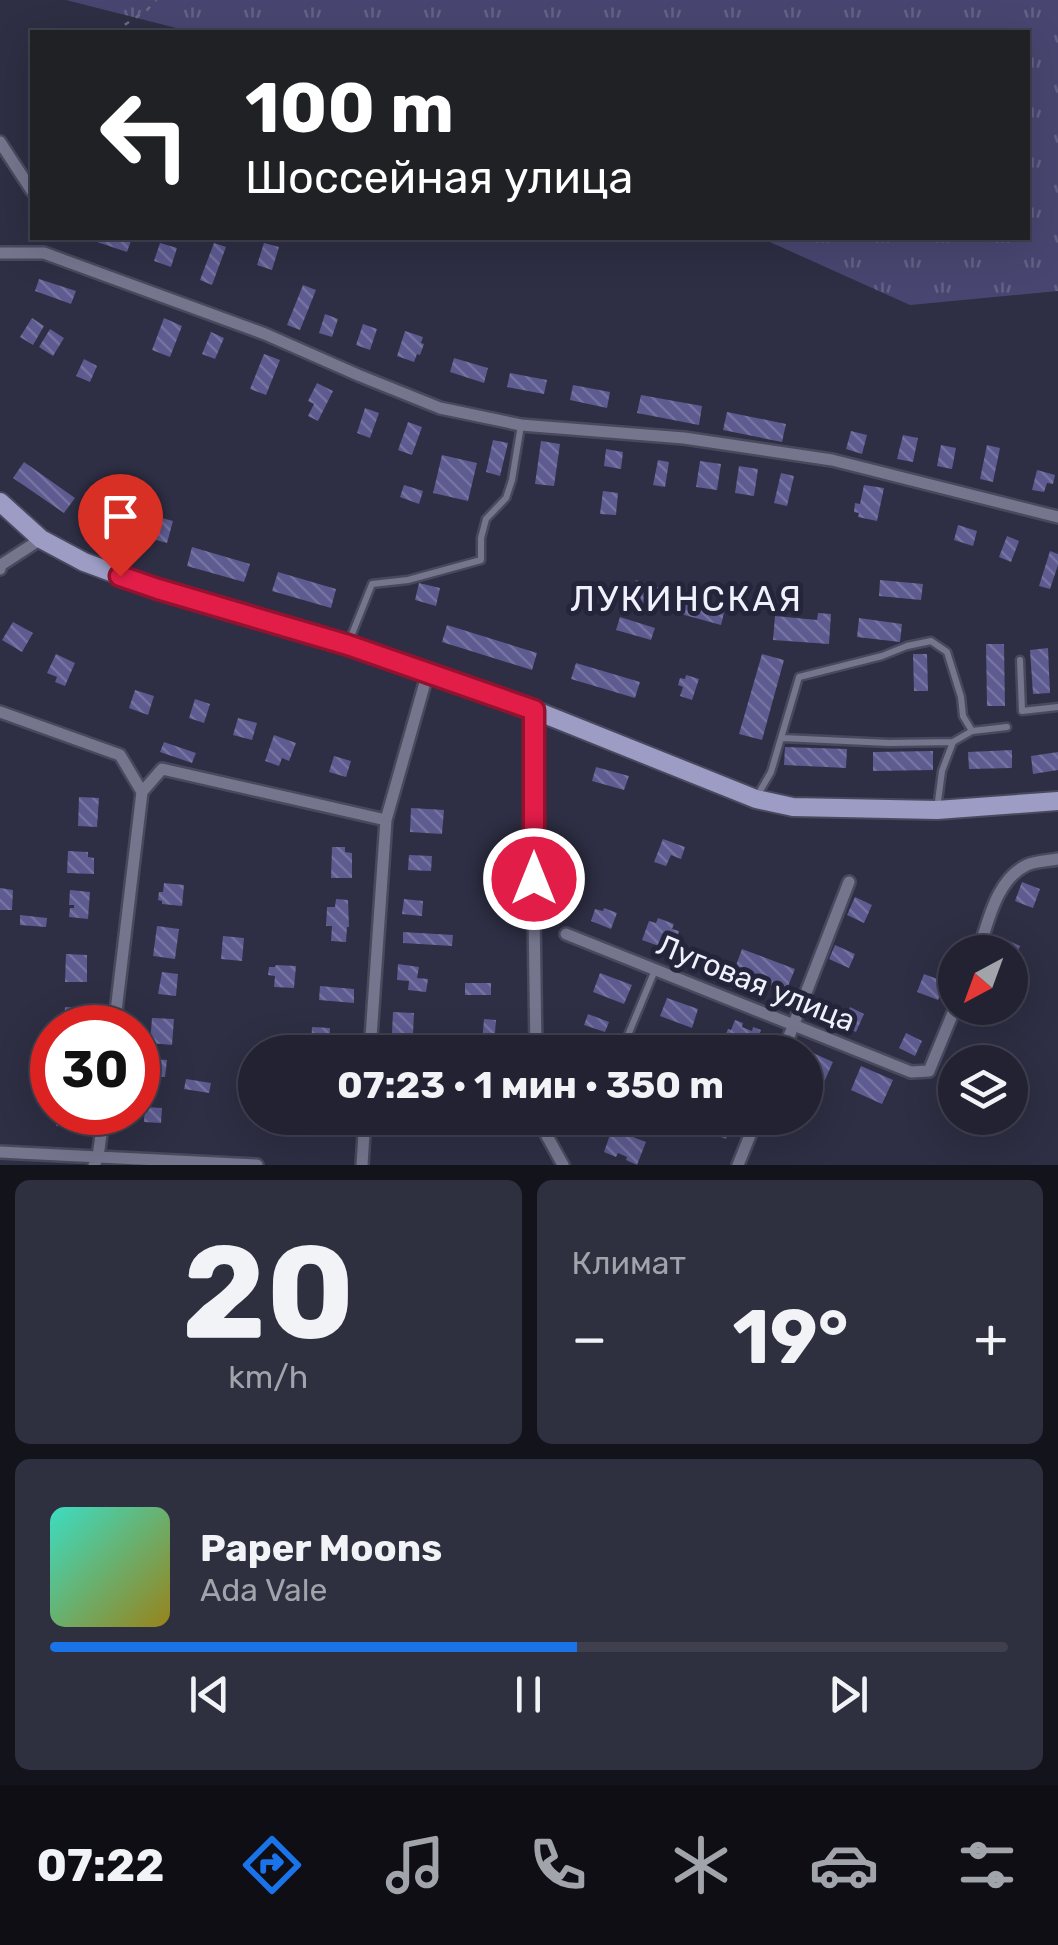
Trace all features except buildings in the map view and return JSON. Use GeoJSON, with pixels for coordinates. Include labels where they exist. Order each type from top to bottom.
{"type":"FeatureCollection","features":[{"type":"Feature","properties":{"kind":"main road"},"geometry":{"type":"LineString","coordinates":[[0,502],[40,538],[84,562],[158,589],[428,672],[756,799],[793,807],[937,810],[1058,800]]}},
{"type":"Feature","properties":{"kind":"street"},"geometry":{"type":"LineString","coordinates":[[0,142],[30,187]]}},
{"type":"Feature","properties":{"kind":"street"},"geometry":{"type":"LineString","coordinates":[[42,240],[44,254]]}},
{"type":"Feature","properties":{"kind":"street"},"geometry":{"type":"LineString","coordinates":[[0,253],[44,254],[265,334],[440,408],[521,425],[684,438],[832,460],[1058,517]]}},
{"type":"Feature","properties":{"kind":"street"},"geometry":{"type":"LineString","coordinates":[[1,567],[40,538]]}},
{"type":"Feature","properties":{"kind":"street"},"geometry":{"type":"LineString","coordinates":[[0,556],[1,567]]}},
{"type":"Feature","properties":{"kind":"street"},"geometry":{"type":"LineString","coordinates":[[371,1035],[386,820],[428,672]]}},
{"type":"Feature","properties":{"kind":"street"},"geometry":{"type":"LineString","coordinates":[[534,710],[536,1035]]}},
{"type":"Feature","properties":{"kind":"street"},"geometry":{"type":"LineString","coordinates":[[0,712],[120,755],[142,792]]}},
{"type":"Feature","properties":{"kind":"street"},"geometry":{"type":"LineString","coordinates":[[117,1005],[142,792],[162,769],[386,820]]}},
{"type":"Feature","properties":{"kind":"street"},"geometry":{"type":"LineString","coordinates":[[984,935],[1008,878],[1028,864],[1058,859]]}},
{"type":"Feature","properties":{"kind":"street"},"geometry":{"type":"LineString","coordinates":[[790,1035],[849,882]]}},
{"type":"Feature","properties":{"kind":"street","name":"Луговая улица"},"geometry":{"type":"LineString","coordinates":[[566,934],[911,1072],[928,1071],[948,1025]]}},
{"type":"Feature","properties":{"kind":"street"},"geometry":{"type":"LineString","coordinates":[[96,1161],[100,1135]]}},
{"type":"Feature","properties":{"kind":"street"},"geometry":{"type":"LineString","coordinates":[[362,1165],[365,1135]]}},
{"type":"Feature","properties":{"kind":"street"},"geometry":{"type":"LineString","coordinates":[[547,1135],[563,1165]]}},
{"type":"Feature","properties":{"kind":"street"},"geometry":{"type":"LineString","coordinates":[[738,1165],[750,1135]]}},
{"type":"Feature","properties":{"kind":"street"},"geometry":{"type":"LineString","coordinates":[[0,1152],[96,1161],[256,1165]]}},
{"type":"Feature","properties":{"kind":"lane"},"geometry":{"type":"LineString","coordinates":[[348,645],[372,584],[408,580],[481,560],[486,519],[506,498],[512,480],[521,425]]}},
{"type":"Feature","properties":{"kind":"lane"},"geometry":{"type":"LineString","coordinates":[[756,799],[771,772],[799,677],[931,641],[947,652],[963,716],[972,730]]}},
{"type":"Feature","properties":{"kind":"lane"},"geometry":{"type":"LineString","coordinates":[[1020,660],[1022,712],[1058,707]]}},
{"type":"Feature","properties":{"kind":"lane"},"geometry":{"type":"LineString","coordinates":[[782,738],[953,742],[972,730],[1007,727]]}},
{"type":"Feature","properties":{"kind":"lane"},"geometry":{"type":"LineString","coordinates":[[937,810],[942,770],[953,742]]}},
{"type":"Feature","properties":{"kind":"lane"},"geometry":{"type":"LineString","coordinates":[[628,1035],[655,970]]}},
{"type":"Feature","properties":{"kind":"path"},"geometry":{"type":"LineString","coordinates":[[117,30],[156,0]]}},
{"type":"Feature","properties":{"kind":"green space"},"geometry":{"type":"Polygon","coordinates":[[[66,0],[1058,0],[1058,291],[910,305],[765,240],[1030,240],[1030,30],[184,30],[66,0]]]}},
{"type":"Feature","properties":{"kind":"district","name":"ЛУКИНСКАЯ"},"geometry":{"type":"Point","coordinates":[687,599]}},
{"type":"Feature","properties":{"kind":"route"},"geometry":{"type":"LineString","coordinates":[[120,576],[348,645],[534,710],[534,879]]}}]}
